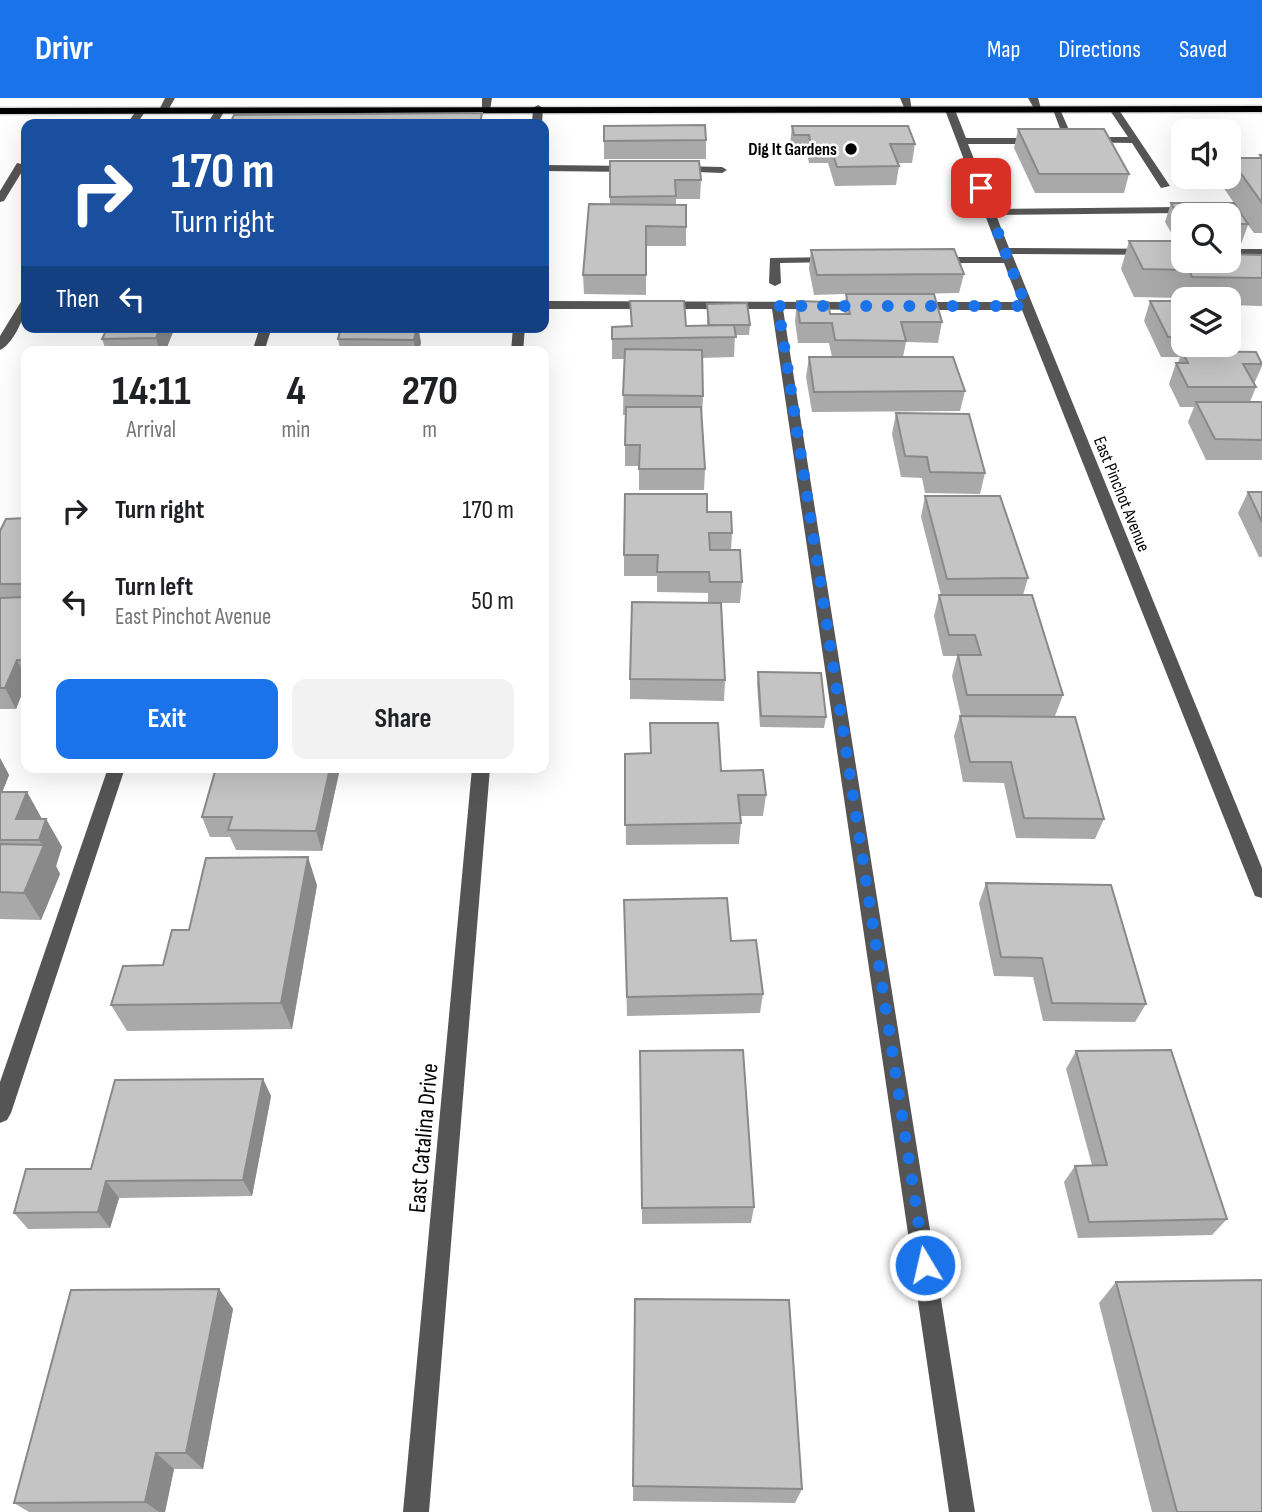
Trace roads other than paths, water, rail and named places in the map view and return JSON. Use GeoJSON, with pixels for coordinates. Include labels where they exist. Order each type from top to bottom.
{"type":"FeatureCollection","features":[{"type":"Feature","properties":{"kind":"main road"},"geometry":{"type":"LineString","coordinates":[[0,111],[219,110],[487,103],[538,108],[1262,109]]}},
{"type":"Feature","properties":{"kind":"street"},"geometry":{"type":"LineString","coordinates":[[164,110],[170,98]]}},
{"type":"Feature","properties":{"kind":"street"},"geometry":{"type":"LineString","coordinates":[[905,98],[909,110]]}},
{"type":"Feature","properties":{"kind":"street"},"geometry":{"type":"LineString","coordinates":[[1033,98],[1039,110]]}},
{"type":"Feature","properties":{"kind":"street"},"geometry":{"type":"LineString","coordinates":[[537,119],[538,108]]}},
{"type":"Feature","properties":{"kind":"street"},"geometry":{"type":"LineString","coordinates":[[1055,109],[1070,144]]}},
{"type":"Feature","properties":{"kind":"street"},"geometry":{"type":"LineString","coordinates":[[1114,109],[1165,186]]}},
{"type":"Feature","properties":{"kind":"street"},"geometry":{"type":"LineString","coordinates":[[135,119],[141,110]]}},
{"type":"Feature","properties":{"kind":"street"},"geometry":{"type":"LineString","coordinates":[[214,119],[219,110]]}},
{"type":"Feature","properties":{"kind":"street","name":"East Pinchot Avenue"},"geometry":{"type":"LineString","coordinates":[[950,110],[1026,306],[1262,891]]}},
{"type":"Feature","properties":{"kind":"street"},"geometry":{"type":"LineString","coordinates":[[963,141],[1070,144],[1135,140]]}},
{"type":"Feature","properties":{"kind":"street"},"geometry":{"type":"LineString","coordinates":[[0,199],[21,165]]}},
{"type":"Feature","properties":{"kind":"street"},"geometry":{"type":"LineString","coordinates":[[549,168],[643,169]]}},
{"type":"Feature","properties":{"kind":"street"},"geometry":{"type":"LineString","coordinates":[[670,169],[722,170]]}},
{"type":"Feature","properties":{"kind":"street"},"geometry":{"type":"LineString","coordinates":[[990,212],[1108,206],[1171,210]]}},
{"type":"Feature","properties":{"kind":"street"},"geometry":{"type":"LineString","coordinates":[[926,260],[1006,255],[1171,252]]}},
{"type":"Feature","properties":{"kind":"street"},"geometry":{"type":"LineString","coordinates":[[1241,252],[1262,252]]}},
{"type":"Feature","properties":{"kind":"street"},"geometry":{"type":"LineString","coordinates":[[775,283],[774,260],[843,260]]}},
{"type":"Feature","properties":{"kind":"street"},"geometry":{"type":"LineString","coordinates":[[549,305],[874,306]]}},
{"type":"Feature","properties":{"kind":"street"},"geometry":{"type":"LineString","coordinates":[[778,306],[962,1512]]}},
{"type":"Feature","properties":{"kind":"street"},"geometry":{"type":"LineString","coordinates":[[902,306],[1026,306]]}},
{"type":"Feature","properties":{"kind":"street"},"geometry":{"type":"LineString","coordinates":[[0,346],[21,312]]}},
{"type":"Feature","properties":{"kind":"street"},"geometry":{"type":"LineString","coordinates":[[0,1113],[115,773]]}},
{"type":"Feature","properties":{"kind":"street","name":"East Catalina Drive"},"geometry":{"type":"LineString","coordinates":[[416,1512],[481,773]]}},
{"type":"Feature","properties":{"kind":"place","name":"Dig It Gardens"},"geometry":{"type":"Point","coordinates":[851,149]}}]}
